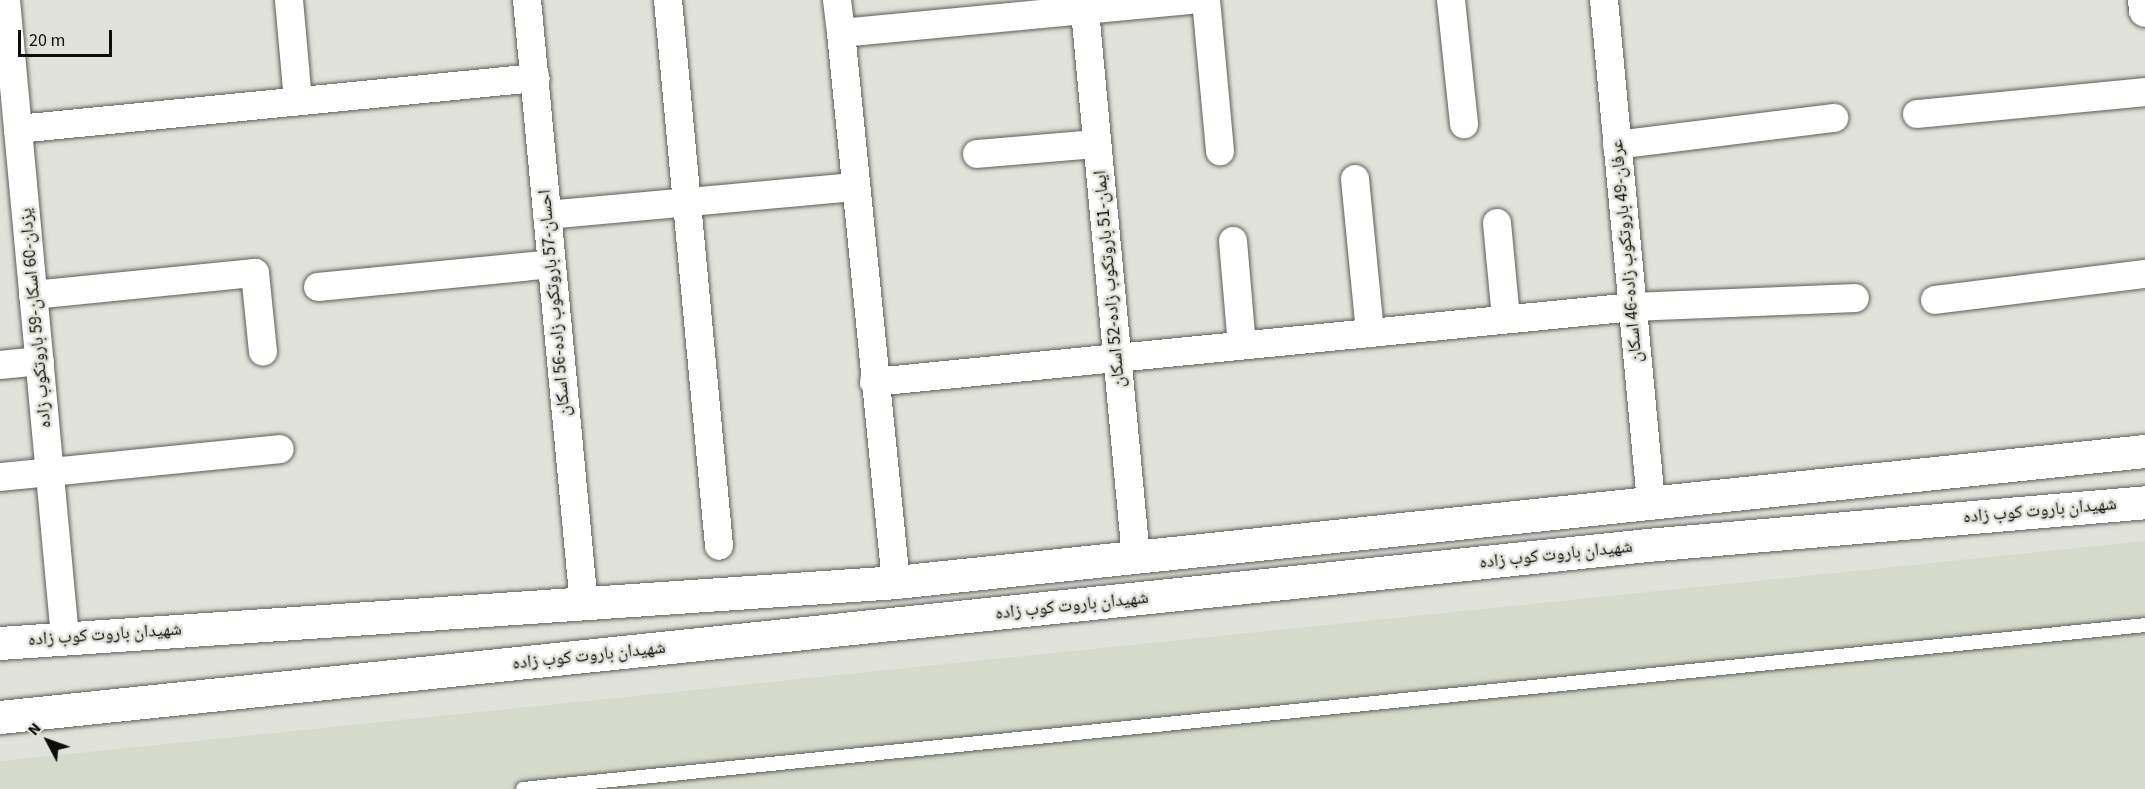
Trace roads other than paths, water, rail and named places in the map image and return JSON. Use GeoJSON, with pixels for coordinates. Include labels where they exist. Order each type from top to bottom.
{"type":"FeatureCollection","features":[{"type":"Feature","properties":{"kind":"street","name":"يزدان-60 اسکان-59 باروتکوب زاده"},"geometry":{"type":"LineString","coordinates":[[6,0],[7,82],[18,129],[12,197],[33,295],[65,637]]}},
{"type":"Feature","properties":{"kind":"street"},"geometry":{"type":"LineString","coordinates":[[289,0],[298,101]]}},
{"type":"Feature","properties":{"kind":"street","name":"احسان-57 باروتکوب زاده-56 اسکان"},"geometry":{"type":"LineString","coordinates":[[527,0],[584,605]]}},
{"type":"Feature","properties":{"kind":"street"},"geometry":{"type":"LineString","coordinates":[[668,0],[719,546]]}},
{"type":"Feature","properties":{"kind":"street"},"geometry":{"type":"LineString","coordinates":[[837,0],[854,187],[896,582]]}},
{"type":"Feature","properties":{"kind":"street"},"geometry":{"type":"LineString","coordinates":[[841,33],[1084,5],[1189,0]]}},
{"type":"Feature","properties":{"kind":"street"},"geometry":{"type":"LineString","coordinates":[[1206,0],[1220,151]]}},
{"type":"Feature","properties":{"kind":"street"},"geometry":{"type":"LineString","coordinates":[[1450,0],[1464,124]]}},
{"type":"Feature","properties":{"kind":"street","name":"عرفان-49 باروتکوب زاده-46 اسکان"},"geometry":{"type":"LineString","coordinates":[[1604,0],[1651,502]]}},
{"type":"Feature","properties":{"kind":"street"},"geometry":{"type":"LineString","coordinates":[[2144,0],[2145,10]]}},
{"type":"Feature","properties":{"kind":"street","name":"ایمان-51 باروتکوب زاده-52 اسکان"},"geometry":{"type":"LineString","coordinates":[[1084,5],[1136,557]]}},
{"type":"Feature","properties":{"kind":"street"},"geometry":{"type":"LineString","coordinates":[[18,129],[535,78]]}},
{"type":"Feature","properties":{"kind":"street"},"geometry":{"type":"LineString","coordinates":[[1917,114],[2145,93]]}},
{"type":"Feature","properties":{"kind":"street"},"geometry":{"type":"LineString","coordinates":[[1617,145],[1834,118]]}},
{"type":"Feature","properties":{"kind":"street"},"geometry":{"type":"LineString","coordinates":[[977,154],[1097,144]]}},
{"type":"Feature","properties":{"kind":"street"},"geometry":{"type":"LineString","coordinates":[[1355,179],[1370,333]]}},
{"type":"Feature","properties":{"kind":"street"},"geometry":{"type":"LineString","coordinates":[[547,215],[854,187]]}},
{"type":"Feature","properties":{"kind":"street"},"geometry":{"type":"LineString","coordinates":[[1497,223],[1506,319]]}},
{"type":"Feature","properties":{"kind":"street"},"geometry":{"type":"LineString","coordinates":[[1233,241],[1242,345]]}},
{"type":"Feature","properties":{"kind":"street"},"geometry":{"type":"LineString","coordinates":[[318,287],[552,264]]}},
{"type":"Feature","properties":{"kind":"street"},"geometry":{"type":"LineString","coordinates":[[33,295],[255,273],[263,352]]}},
{"type":"Feature","properties":{"kind":"street"},"geometry":{"type":"LineString","coordinates":[[1935,300],[2145,274]]}},
{"type":"Feature","properties":{"kind":"street"},"geometry":{"type":"LineString","coordinates":[[874,382],[1633,307],[1856,298]]}},
{"type":"Feature","properties":{"kind":"street"},"geometry":{"type":"LineString","coordinates":[[0,365],[40,362]]}},
{"type":"Feature","properties":{"kind":"street"},"geometry":{"type":"LineString","coordinates":[[0,477],[279,449]]}},
{"type":"Feature","properties":{"kind":"street","name":"شهیدان باروت کوب زاده"},"geometry":{"type":"LineString","coordinates":[[0,644],[65,637],[584,605],[896,582],[2145,451]]}},
{"type":"Feature","properties":{"kind":"street","name":"شهیدان باروت کوب زاده"},"geometry":{"type":"LineString","coordinates":[[0,717],[1658,544],[2145,502]]}},
{"type":"Feature","properties":{"kind":"lane"},"geometry":{"type":"LineString","coordinates":[[523,789],[2145,625]]}}]}
